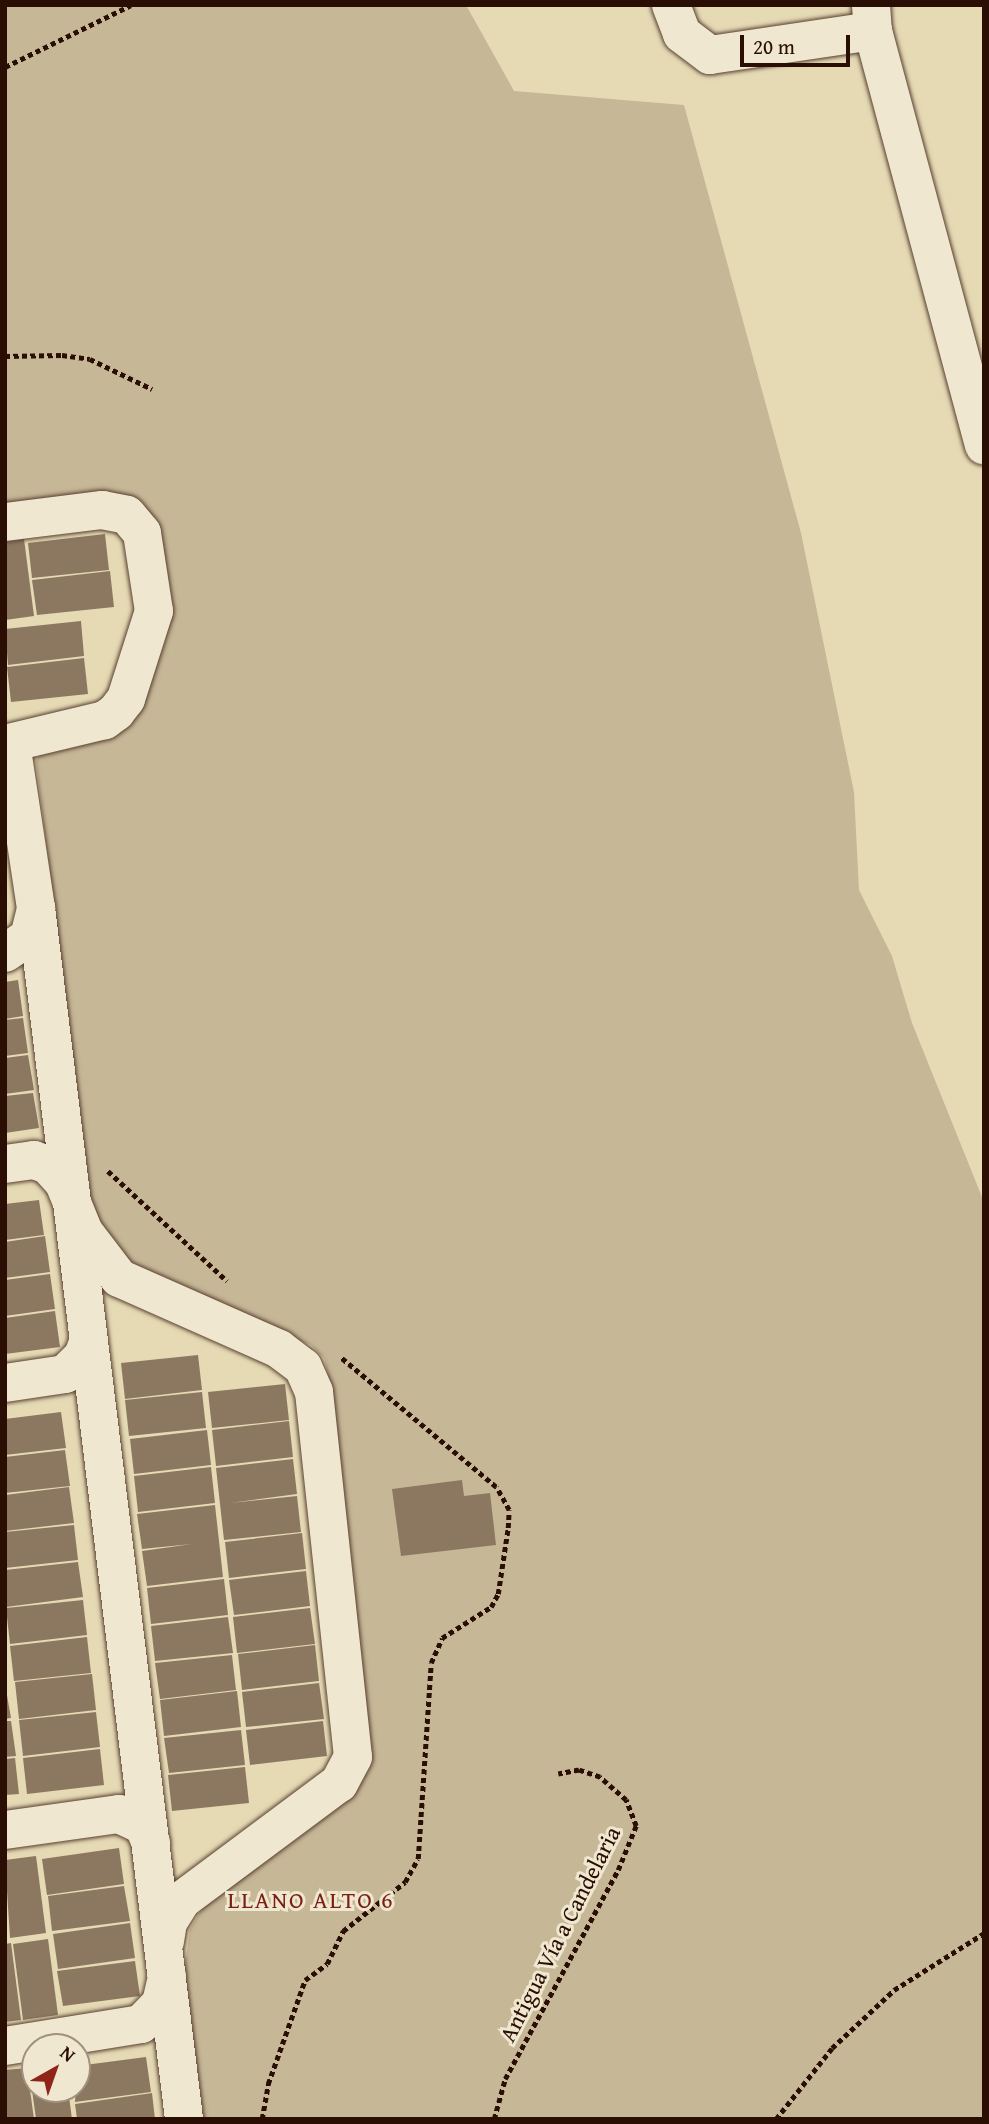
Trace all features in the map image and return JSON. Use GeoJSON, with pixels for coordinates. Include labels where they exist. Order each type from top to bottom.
{"type":"FeatureCollection","features":[{"type":"Feature","properties":{"kind":"street"},"geometry":{"type":"LineString","coordinates":[[671,5],[682,34],[710,55],[872,18],[984,445]]}},
{"type":"Feature","properties":{"kind":"street"},"geometry":{"type":"LineString","coordinates":[[5,522],[102,510],[127,515],[142,533],[154,611],[126,699],[116,712],[105,720],[8,743],[36,908],[184,2119]]}},
{"type":"Feature","properties":{"kind":"street"},"geometry":{"type":"LineString","coordinates":[[5,953],[29,937],[36,908]]}},
{"type":"Feature","properties":{"kind":"street"},"geometry":{"type":"LineString","coordinates":[[5,1164],[34,1160],[48,1165],[64,1184],[72,1213],[119,1278],[279,1349],[303,1367],[314,1392],[353,1756],[339,1783],[182,1900],[168,1922],[161,2003],[141,2024],[5,2046]]}},
{"type":"Feature","properties":{"kind":"street"},"geometry":{"type":"LineString","coordinates":[[5,1383],[65,1374],[83,1356],[88,1342]]}},
{"type":"Feature","properties":{"kind":"street"},"geometry":{"type":"LineString","coordinates":[[5,1830],[119,1814],[142,1825],[151,1843]]}},
{"type":"Feature","properties":{"kind":"path"},"geometry":{"type":"LineString","coordinates":[[5,67],[131,5]]}},
{"type":"Feature","properties":{"kind":"path"},"geometry":{"type":"LineString","coordinates":[[5,356],[62,355],[90,359],[152,388]]}},
{"type":"Feature","properties":{"kind":"path","name":"Antigua Vía a Candelaria"},"geometry":{"type":"LineString","coordinates":[[495,2119],[505,2079],[618,1870],[636,1826],[626,1800],[600,1777],[579,1770],[558,1774]]}},
{"type":"Feature","properties":{"kind":"path"},"geometry":{"type":"LineString","coordinates":[[776,2119],[832,2048],[894,1990],[984,1933]]}},
{"type":"Feature","properties":{"kind":"shaded area"},"geometry":{"type":"Polygon","coordinates":[[[5,5],[466,5],[514,91],[684,105],[801,533],[854,792],[859,890],[892,956],[912,1023],[984,1202],[984,2119],[203,2119],[184,1973],[190,1929],[208,1899],[346,1796],[328,1374],[324,1358],[311,1345],[141,1276],[93,1217],[36,761],[40,753],[98,738],[156,542],[5,505],[5,5]]]}},
{"type":"Feature","properties":{"kind":"building"},"geometry":{"type":"Polygon","coordinates":[[[105,534],[109,570],[32,578],[28,543],[105,534]]]}},
{"type":"Feature","properties":{"kind":"building"},"geometry":{"type":"Polygon","coordinates":[[[24,539],[34,616],[5,620],[5,542],[24,539]]]}},
{"type":"Feature","properties":{"kind":"building"},"geometry":{"type":"Polygon","coordinates":[[[110,571],[114,607],[37,615],[32,580],[110,571]]]}},
{"type":"Feature","properties":{"kind":"building"},"geometry":{"type":"Polygon","coordinates":[[[81,621],[84,656],[8,665],[5,629],[81,621]]]}},
{"type":"Feature","properties":{"kind":"building"},"geometry":{"type":"Polygon","coordinates":[[[84,658],[88,694],[11,702],[7,667],[84,658]]]}},
{"type":"Feature","properties":{"kind":"building"},"geometry":{"type":"Polygon","coordinates":[[[18,980],[23,1016],[5,1019],[5,982],[18,980]]]}},
{"type":"Feature","properties":{"kind":"building"},"geometry":{"type":"Polygon","coordinates":[[[23,1018],[28,1053],[5,1056],[5,1020],[23,1018]]]}},
{"type":"Feature","properties":{"kind":"building"},"geometry":{"type":"Polygon","coordinates":[[[28,1055],[34,1090],[5,1094],[5,1058],[28,1055]]]}},
{"type":"Feature","properties":{"kind":"building"},"geometry":{"type":"Polygon","coordinates":[[[33,1093],[39,1128],[5,1133],[5,1096],[33,1093]]]}},
{"type":"Feature","properties":{"kind":"building"},"geometry":{"type":"Polygon","coordinates":[[[39,1200],[44,1235],[5,1240],[5,1204],[39,1200]]]}},
{"type":"Feature","properties":{"kind":"building"},"geometry":{"type":"Polygon","coordinates":[[[45,1236],[50,1272],[5,1278],[5,1242],[45,1236]]]}},
{"type":"Feature","properties":{"kind":"building"},"geometry":{"type":"Polygon","coordinates":[[[50,1274],[55,1309],[5,1316],[5,1280],[50,1274]]]}},
{"type":"Feature","properties":{"kind":"building"},"geometry":{"type":"Polygon","coordinates":[[[55,1311],[60,1347],[5,1354],[5,1318],[55,1311]]]}},
{"type":"Feature","properties":{"kind":"building"},"geometry":{"type":"Polygon","coordinates":[[[198,1355],[202,1390],[125,1399],[121,1363],[198,1355]]]}},
{"type":"Feature","properties":{"kind":"building"},"geometry":{"type":"Polygon","coordinates":[[[285,1384],[289,1420],[212,1428],[208,1392],[285,1384]]]}},
{"type":"Feature","properties":{"kind":"building"},"geometry":{"type":"Polygon","coordinates":[[[202,1392],[206,1428],[129,1436],[125,1400],[202,1392]]]}},
{"type":"Feature","properties":{"kind":"building"},"geometry":{"type":"Polygon","coordinates":[[[61,1412],[66,1448],[5,1455],[5,1419],[61,1412]]]}},
{"type":"Feature","properties":{"kind":"building"},"geometry":{"type":"Polygon","coordinates":[[[289,1421],[293,1457],[216,1466],[212,1430],[289,1421]]]}},
{"type":"Feature","properties":{"kind":"building"},"geometry":{"type":"Polygon","coordinates":[[[207,1430],[211,1465],[134,1474],[130,1439],[207,1430]]]}},
{"type":"Feature","properties":{"kind":"building"},"geometry":{"type":"Polygon","coordinates":[[[65,1450],[70,1486],[5,1493],[5,1457],[65,1450]]]}},
{"type":"Feature","properties":{"kind":"building"},"geometry":{"type":"Polygon","coordinates":[[[293,1459],[297,1494],[230,1503],[297,1496],[301,1532],[224,1540],[216,1468],[293,1459]]]}},
{"type":"Feature","properties":{"kind":"building"},"geometry":{"type":"Polygon","coordinates":[[[211,1467],[215,1503],[138,1512],[134,1476],[211,1467]]]}},
{"type":"Feature","properties":{"kind":"building"},"geometry":{"type":"Polygon","coordinates":[[[462,1480],[464,1496],[490,1493],[496,1545],[401,1556],[392,1489],[462,1480]]]}},
{"type":"Feature","properties":{"kind":"building"},"geometry":{"type":"Polygon","coordinates":[[[69,1487],[74,1523],[5,1531],[5,1495],[69,1487]]]}},
{"type":"Feature","properties":{"kind":"building"},"geometry":{"type":"Polygon","coordinates":[[[215,1505],[223,1577],[147,1586],[142,1551],[192,1544],[142,1549],[137,1514],[215,1505]]]}},
{"type":"Feature","properties":{"kind":"building"},"geometry":{"type":"Polygon","coordinates":[[[74,1525],[78,1560],[5,1568],[5,1532],[74,1525]]]}},
{"type":"Feature","properties":{"kind":"building"},"geometry":{"type":"Polygon","coordinates":[[[302,1533],[306,1569],[229,1578],[225,1542],[302,1533]]]}},
{"type":"Feature","properties":{"kind":"building"},"geometry":{"type":"Polygon","coordinates":[[[78,1562],[83,1597],[6,1607],[5,1570],[78,1562]]]}},
{"type":"Feature","properties":{"kind":"building"},"geometry":{"type":"Polygon","coordinates":[[[306,1571],[310,1606],[234,1615],[229,1580],[306,1571]]]}},
{"type":"Feature","properties":{"kind":"building"},"geometry":{"type":"Polygon","coordinates":[[[224,1579],[228,1615],[151,1624],[147,1588],[224,1579]]]}},
{"type":"Feature","properties":{"kind":"building"},"geometry":{"type":"Polygon","coordinates":[[[83,1600],[87,1635],[10,1644],[6,1608],[83,1600]]]}},
{"type":"Feature","properties":{"kind":"building"},"geometry":{"type":"Polygon","coordinates":[[[310,1608],[315,1644],[237,1653],[233,1617],[310,1608]]]}},
{"type":"Feature","properties":{"kind":"building"},"geometry":{"type":"Polygon","coordinates":[[[228,1617],[233,1653],[155,1661],[151,1626],[228,1617]]]}},
{"type":"Feature","properties":{"kind":"building"},"geometry":{"type":"Polygon","coordinates":[[[87,1637],[91,1673],[14,1681],[10,1646],[87,1637]]]}},
{"type":"Feature","properties":{"kind":"building"},"geometry":{"type":"Polygon","coordinates":[[[315,1645],[319,1681],[242,1690],[238,1654],[315,1645]]]}},
{"type":"Feature","properties":{"kind":"building"},"geometry":{"type":"Polygon","coordinates":[[[232,1655],[236,1690],[160,1699],[155,1663],[232,1655]]]}},
{"type":"Feature","properties":{"kind":"building"},"geometry":{"type":"Polygon","coordinates":[[[92,1674],[96,1710],[19,1719],[15,1682],[92,1674]]]}},
{"type":"Feature","properties":{"kind":"building"},"geometry":{"type":"Polygon","coordinates":[[[319,1683],[324,1719],[246,1727],[242,1692],[319,1683]]]}},
{"type":"Feature","properties":{"kind":"building"},"geometry":{"type":"Polygon","coordinates":[[[5,1684],[11,1718],[5,1719],[5,1684]]]}},
{"type":"Feature","properties":{"kind":"building"},"geometry":{"type":"Polygon","coordinates":[[[237,1691],[241,1727],[164,1736],[160,1700],[237,1691]]]}},
{"type":"Feature","properties":{"kind":"building"},"geometry":{"type":"Polygon","coordinates":[[[96,1712],[100,1747],[23,1756],[19,1720],[96,1712]]]}},
{"type":"Feature","properties":{"kind":"building"},"geometry":{"type":"Polygon","coordinates":[[[5,1721],[11,1721],[16,1756],[5,1757],[5,1721]]]}},
{"type":"Feature","properties":{"kind":"building"},"geometry":{"type":"Polygon","coordinates":[[[323,1721],[327,1756],[250,1765],[246,1730],[323,1721]]]}},
{"type":"Feature","properties":{"kind":"building"},"geometry":{"type":"Polygon","coordinates":[[[241,1730],[245,1765],[169,1773],[164,1738],[241,1730]]]}},
{"type":"Feature","properties":{"kind":"building"},"geometry":{"type":"Polygon","coordinates":[[[100,1749],[104,1785],[27,1794],[23,1758],[100,1749]]]}},
{"type":"Feature","properties":{"kind":"building"},"geometry":{"type":"Polygon","coordinates":[[[15,1758],[19,1794],[5,1795],[5,1759],[15,1758]]]}},
{"type":"Feature","properties":{"kind":"building"},"geometry":{"type":"Polygon","coordinates":[[[245,1767],[249,1803],[172,1811],[168,1775],[245,1767]]]}},
{"type":"Feature","properties":{"kind":"building"},"geometry":{"type":"Polygon","coordinates":[[[119,1848],[124,1884],[47,1895],[42,1859],[119,1848]]]}},
{"type":"Feature","properties":{"kind":"building"},"geometry":{"type":"Polygon","coordinates":[[[36,1856],[46,1933],[10,1938],[5,1860],[36,1856]]]}},
{"type":"Feature","properties":{"kind":"building"},"geometry":{"type":"Polygon","coordinates":[[[124,1886],[130,1921],[52,1931],[48,1896],[124,1886]]]}},
{"type":"Feature","properties":{"kind":"building"},"geometry":{"type":"Polygon","coordinates":[[[130,1923],[135,1958],[58,1969],[53,1934],[130,1923]]]}},
{"type":"Feature","properties":{"kind":"building"},"geometry":{"type":"Polygon","coordinates":[[[48,1939],[58,2015],[23,2020],[13,1944],[48,1939]]]}},
{"type":"Feature","properties":{"kind":"building"},"geometry":{"type":"Polygon","coordinates":[[[11,1943],[21,2020],[5,2022],[5,1944],[11,1943]]]}},
{"type":"Feature","properties":{"kind":"building"},"geometry":{"type":"Polygon","coordinates":[[[135,1961],[140,1996],[63,2006],[57,1971],[135,1961]]]}},
{"type":"Feature","properties":{"kind":"building"},"geometry":{"type":"Polygon","coordinates":[[[146,2057],[151,2092],[91,2100],[91,2064],[146,2057]]]}},
{"type":"Feature","properties":{"kind":"building"},"geometry":{"type":"Polygon","coordinates":[[[21,2069],[21,2103],[32,2103],[34,2119],[5,2119],[5,2070],[21,2069]]]}},
{"type":"Feature","properties":{"kind":"building"},"geometry":{"type":"Polygon","coordinates":[[[152,2093],[155,2119],[77,2119],[75,2104],[152,2093]]]}},
{"type":"Feature","properties":{"kind":"building"},"geometry":{"type":"Polygon","coordinates":[[[34,2103],[70,2103],[72,2119],[36,2119],[34,2103]]]}},
{"type":"Feature","properties":{"kind":"district","name":"LLANO ALTO 6"},"geometry":{"type":"Point","coordinates":[311,1900]}}]}
